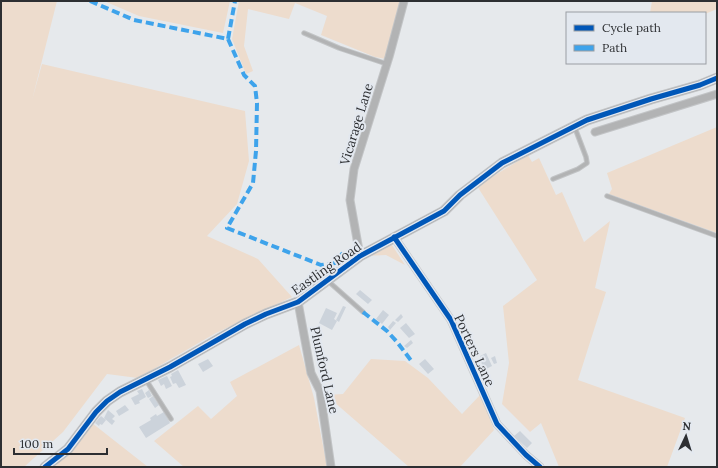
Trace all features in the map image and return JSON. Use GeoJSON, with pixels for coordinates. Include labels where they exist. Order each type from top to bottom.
{"type":"FeatureCollection","features":[{"type":"Feature","properties":{"kind":"street","name":"Vicarage Lane"},"geometry":{"type":"LineString","coordinates":[[360,256],[350,200],[354,170],[387,64],[404,1]]}},
{"type":"Feature","properties":{"kind":"street","name":"Eastling Road"},"geometry":{"type":"LineString","coordinates":[[45,467],[68,449],[96,412],[107,401],[120,392],[170,367],[245,324],[298,302],[360,256],[444,211],[460,195],[502,163],[587,120],[652,99],[700,86],[717,78]]}},
{"type":"Feature","properties":{"kind":"street"},"geometry":{"type":"LineString","coordinates":[[595,132],[717,94]]}},
{"type":"Feature","properties":{"kind":"street","name":"Porters Lane"},"geometry":{"type":"LineString","coordinates":[[394,237],[451,320],[497,424],[526,455],[540,467]]}},
{"type":"Feature","properties":{"kind":"street"},"geometry":{"type":"LineString","coordinates":[[298,302],[303,315],[306,334]]}},
{"type":"Feature","properties":{"kind":"street","name":"Plumford Lane"},"geometry":{"type":"LineString","coordinates":[[298,302],[311,373],[320,392],[331,467]]}},
{"type":"Feature","properties":{"kind":"lane"},"geometry":{"type":"LineString","coordinates":[[304,33],[339,48],[387,64]]}},
{"type":"Feature","properties":{"kind":"lane"},"geometry":{"type":"LineString","coordinates":[[553,179],[578,169],[587,163],[574,127]]}},
{"type":"Feature","properties":{"kind":"lane"},"geometry":{"type":"LineString","coordinates":[[607,196],[717,236]]}},
{"type":"Feature","properties":{"kind":"lane"},"geometry":{"type":"LineString","coordinates":[[327,281],[363,312]]}},
{"type":"Feature","properties":{"kind":"lane"},"geometry":{"type":"LineString","coordinates":[[146,379],[171,418]]}},
{"type":"Feature","properties":{"kind":"shaded area"},"geometry":{"type":"Polygon","coordinates":[[[1,1],[57,1],[32,100],[42,64],[245,111],[249,161],[237,204],[207,236],[258,259],[292,297],[216,333],[138,378],[107,374],[63,432],[24,467],[1,467],[1,1]]]}},
{"type":"Feature","properties":{"kind":"shaded area"},"geometry":{"type":"Polygon","coordinates":[[[104,1],[230,1],[223,33],[139,16],[104,1]]]}},
{"type":"Feature","properties":{"kind":"shaded area"},"geometry":{"type":"Polygon","coordinates":[[[239,1],[401,1],[386,59],[375,57],[321,35],[327,16],[295,3],[289,19],[248,9],[244,46],[253,71],[246,74],[232,39],[239,1]]]}},
{"type":"Feature","properties":{"kind":"shaded area"},"geometry":{"type":"Polygon","coordinates":[[[652,1],[717,1],[717,9],[706,14],[706,12],[650,12],[652,1]]]}},
{"type":"Feature","properties":{"kind":"shaded area"},"geometry":{"type":"Polygon","coordinates":[[[717,127],[717,233],[609,194],[612,189],[607,173],[717,127]]]}},
{"type":"Feature","properties":{"kind":"shaded area"},"geometry":{"type":"Polygon","coordinates":[[[528,155],[532,162],[539,158],[556,195],[562,192],[584,242],[610,221],[595,288],[606,292],[578,380],[685,418],[667,467],[559,467],[541,423],[530,432],[502,404],[509,363],[503,306],[537,280],[477,186],[528,155]]]}},
{"type":"Feature","properties":{"kind":"shaded area"},"geometry":{"type":"Polygon","coordinates":[[[390,242],[405,265],[386,255],[364,256],[390,242]]]}},
{"type":"Feature","properties":{"kind":"shaded area"},"geometry":{"type":"Polygon","coordinates":[[[299,345],[314,398],[327,467],[184,467],[154,441],[198,406],[211,419],[237,396],[230,382],[299,345]]]}},
{"type":"Feature","properties":{"kind":"shaded area"},"geometry":{"type":"Polygon","coordinates":[[[371,359],[405,361],[428,378],[462,414],[481,394],[494,430],[460,467],[409,467],[326,395],[343,394],[371,359]]]}},
{"type":"Feature","properties":{"kind":"shaded area"},"geometry":{"type":"Polygon","coordinates":[[[92,423],[148,467],[55,467],[92,423]]]}},
{"type":"Feature","properties":{"kind":"building"},"geometry":{"type":"Polygon","coordinates":[[[360,290],[372,300],[368,304],[356,294],[360,290]]]}},
{"type":"Feature","properties":{"kind":"building"},"geometry":{"type":"Polygon","coordinates":[[[343,306],[346,307],[339,322],[336,320],[343,306]]]}},
{"type":"Feature","properties":{"kind":"building"},"geometry":{"type":"Polygon","coordinates":[[[326,308],[337,313],[334,319],[337,321],[332,330],[319,323],[326,308]]]}},
{"type":"Feature","properties":{"kind":"building"},"geometry":{"type":"Polygon","coordinates":[[[383,310],[389,315],[382,324],[376,319],[383,310]]]}},
{"type":"Feature","properties":{"kind":"building"},"geometry":{"type":"Polygon","coordinates":[[[401,314],[403,317],[398,322],[395,320],[401,314]]]}},
{"type":"Feature","properties":{"kind":"building"},"geometry":{"type":"Polygon","coordinates":[[[393,321],[396,323],[390,330],[388,327],[393,321]]]}},
{"type":"Feature","properties":{"kind":"building"},"geometry":{"type":"Polygon","coordinates":[[[406,323],[415,334],[409,338],[400,328],[406,323]]]}},
{"type":"Feature","properties":{"kind":"building"},"geometry":{"type":"Polygon","coordinates":[[[411,340],[413,343],[407,348],[404,346],[411,340]]]}},
{"type":"Feature","properties":{"kind":"building"},"geometry":{"type":"Polygon","coordinates":[[[486,353],[492,366],[484,370],[481,362],[483,361],[480,356],[486,353]]]}},
{"type":"Feature","properties":{"kind":"building"},"geometry":{"type":"Polygon","coordinates":[[[495,356],[497,363],[494,364],[491,358],[495,356]]]}},
{"type":"Feature","properties":{"kind":"building"},"geometry":{"type":"Polygon","coordinates":[[[208,359],[213,366],[203,372],[198,364],[208,359]]]}},
{"type":"Feature","properties":{"kind":"building"},"geometry":{"type":"Polygon","coordinates":[[[425,359],[434,369],[428,374],[419,364],[425,359]]]}},
{"type":"Feature","properties":{"kind":"building"},"geometry":{"type":"Polygon","coordinates":[[[178,370],[186,385],[179,388],[176,383],[173,384],[170,377],[172,376],[171,374],[178,370]]]}},
{"type":"Feature","properties":{"kind":"building"},"geometry":{"type":"Polygon","coordinates":[[[167,376],[172,386],[166,389],[164,384],[161,386],[158,380],[167,376]]]}},
{"type":"Feature","properties":{"kind":"building"},"geometry":{"type":"Polygon","coordinates":[[[142,389],[146,397],[139,401],[140,403],[135,405],[131,398],[139,394],[137,391],[142,389]]]}},
{"type":"Feature","properties":{"kind":"building"},"geometry":{"type":"Polygon","coordinates":[[[149,390],[152,396],[148,398],[145,393],[149,390]]]}},
{"type":"Feature","properties":{"kind":"building"},"geometry":{"type":"Polygon","coordinates":[[[153,396],[159,405],[155,408],[149,399],[153,396]]]}},
{"type":"Feature","properties":{"kind":"building"},"geometry":{"type":"Polygon","coordinates":[[[125,405],[129,410],[119,416],[116,411],[125,405]]]}},
{"type":"Feature","properties":{"kind":"building"},"geometry":{"type":"Polygon","coordinates":[[[108,410],[115,416],[112,419],[115,421],[112,425],[104,418],[108,410]]]}},
{"type":"Feature","properties":{"kind":"building"},"geometry":{"type":"Polygon","coordinates":[[[164,412],[170,423],[146,438],[139,427],[151,420],[150,418],[156,414],[157,416],[164,412]]]}},
{"type":"Feature","properties":{"kind":"building"},"geometry":{"type":"Polygon","coordinates":[[[101,416],[106,420],[99,426],[95,423],[101,416]]]}},
{"type":"Feature","properties":{"kind":"building"},"geometry":{"type":"Polygon","coordinates":[[[520,431],[532,443],[527,448],[514,436],[520,431]]]}},
{"type":"Feature","properties":{"kind":"marked path"},"geometry":{"type":"LineString","coordinates":[[90,1],[134,20],[228,39],[235,1]]}},
{"type":"Feature","properties":{"kind":"marked path"},"geometry":{"type":"LineString","coordinates":[[228,39],[244,75],[255,86],[257,103],[256,151],[253,183],[227,228],[321,265],[335,263],[345,252],[350,253],[355,259]]}},
{"type":"Feature","properties":{"kind":"marked path"},"geometry":{"type":"LineString","coordinates":[[363,312],[387,331],[413,363]]}},
{"type":"Feature","properties":{"kind":"cycle path"},"geometry":{"type":"LineString","coordinates":[[45,467],[68,449],[96,412],[107,401],[120,392],[170,367],[245,324],[298,302],[360,256],[444,211],[460,195],[502,163],[587,120],[700,85],[717,78]]}},
{"type":"Feature","properties":{"kind":"cycle path"},"geometry":{"type":"LineString","coordinates":[[394,237],[451,320],[497,424],[526,455],[540,467]]}}]}
